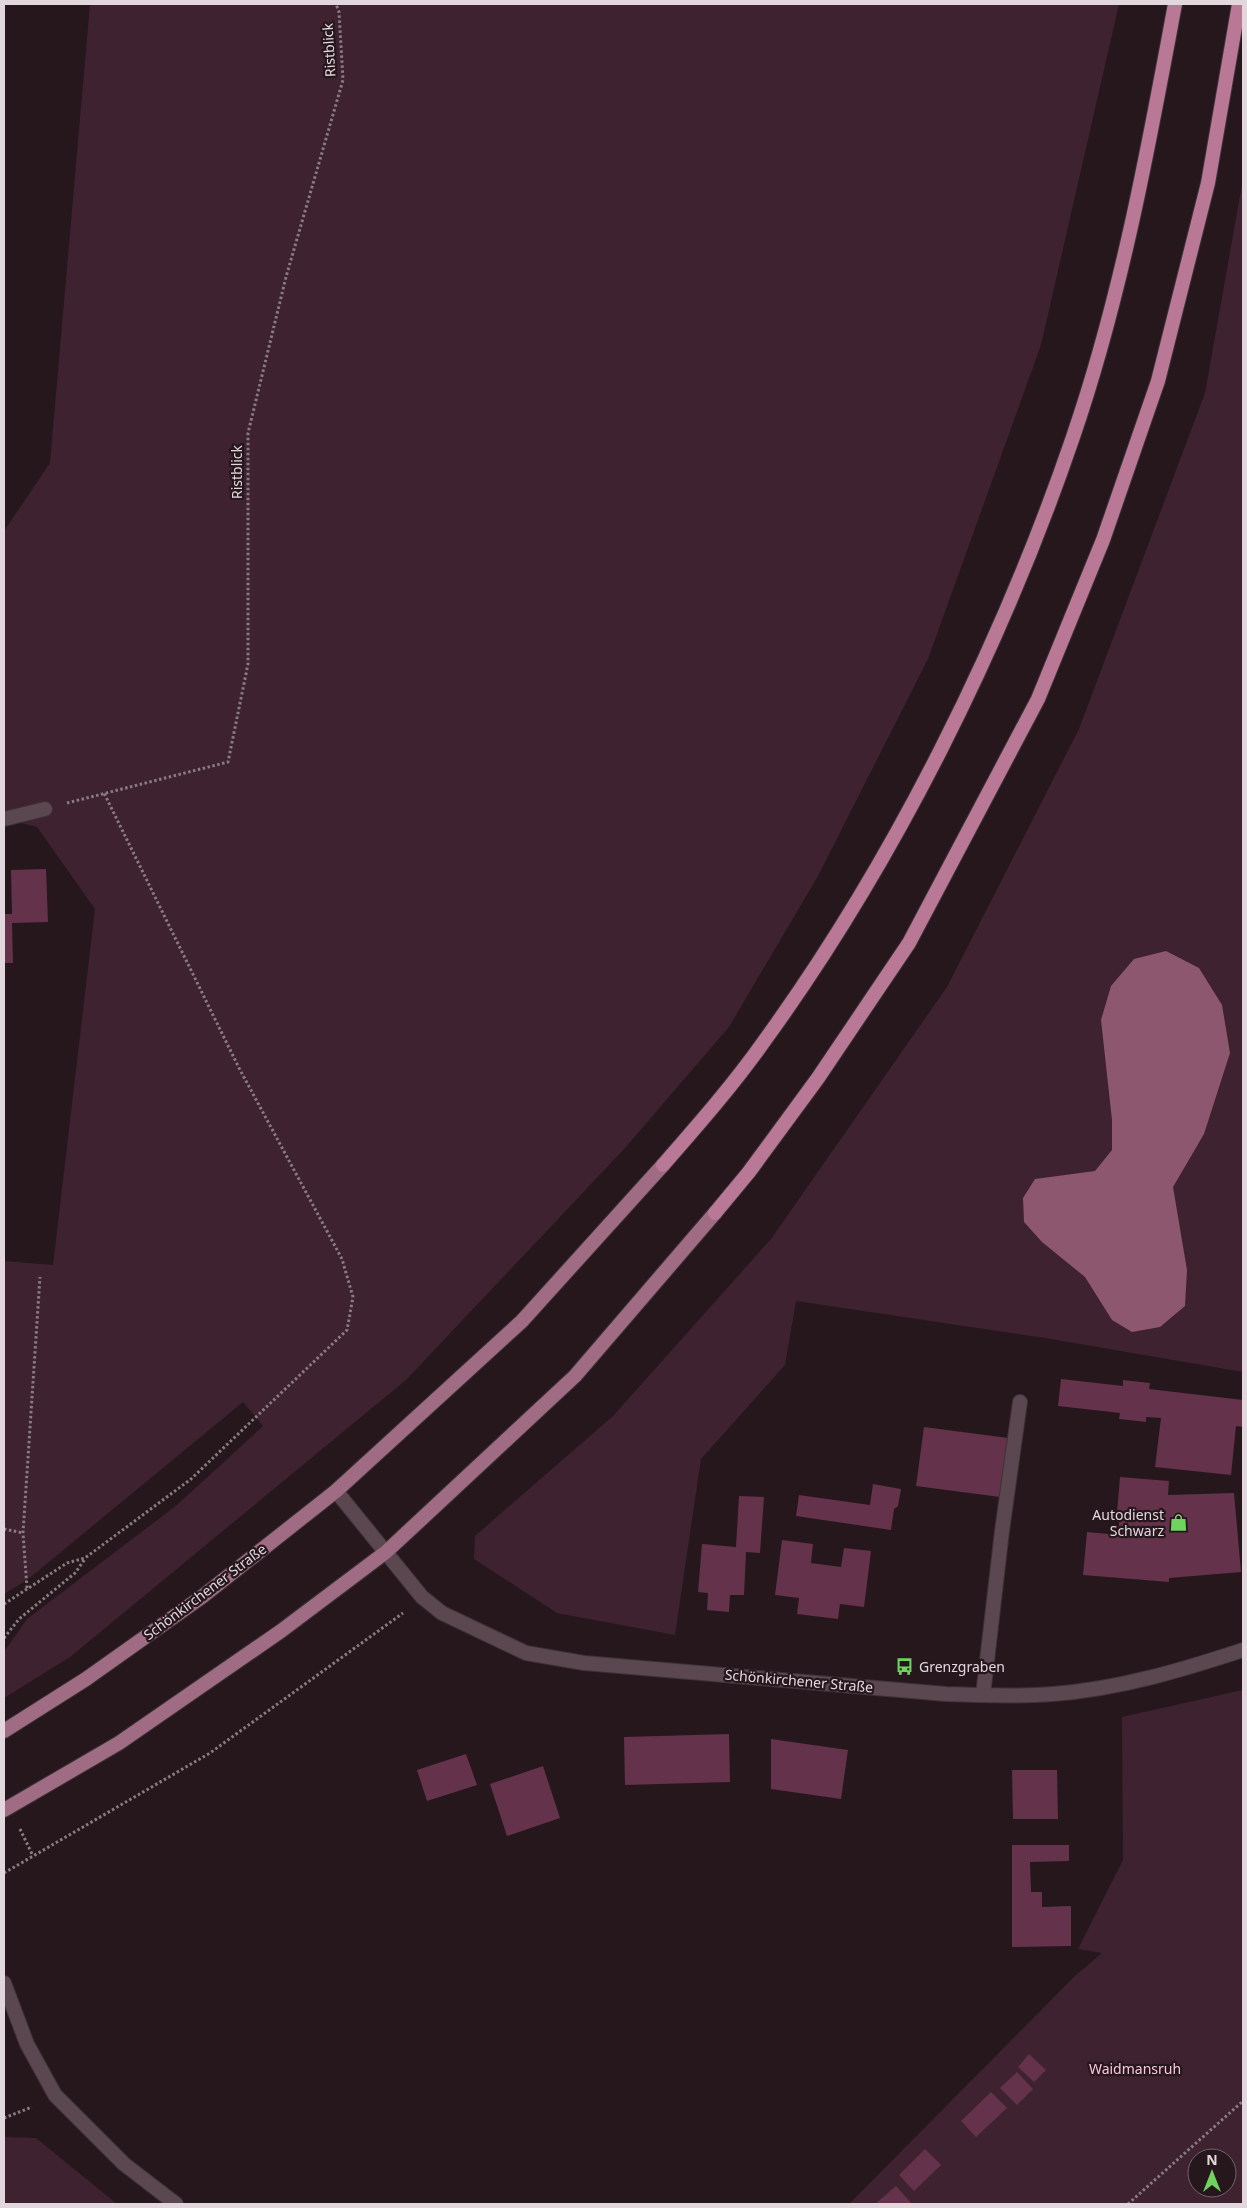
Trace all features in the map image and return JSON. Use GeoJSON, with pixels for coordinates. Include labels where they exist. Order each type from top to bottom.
{"type":"FeatureCollection","features":[{"type":"Feature","properties":{"kind":"highway"},"geometry":{"type":"LineString","coordinates":[[664,1165],[765,1040],[853,908],[925,779],[979,672],[1043,517],[1073,437],[1095,364],[1143,178],[1175,4]]}},
{"type":"Feature","properties":{"kind":"highway"},"geometry":{"type":"LineString","coordinates":[[715,1213],[749,1172],[818,1078],[909,943],[1038,699],[1103,540],[1158,381],[1208,183],[1239,4]]}},
{"type":"Feature","properties":{"kind":"main road"},"geometry":{"type":"LineString","coordinates":[[4,819],[45,809]]}},
{"type":"Feature","properties":{"kind":"main road"},"geometry":{"type":"LineString","coordinates":[[336,1491],[522,1321],[664,1165]]}},
{"type":"Feature","properties":{"kind":"main road"},"geometry":{"type":"LineString","coordinates":[[4,1810],[119,1743],[281,1632],[386,1552],[575,1376],[715,1213]]}},
{"type":"Feature","properties":{"kind":"main road"},"geometry":{"type":"LineString","coordinates":[[983,1695],[1002,1531],[1020,1402]]}},
{"type":"Feature","properties":{"kind":"main road","name":"Schönkirchener Straße"},"geometry":{"type":"LineString","coordinates":[[4,1731],[86,1679],[203,1596],[336,1491],[422,1598],[442,1613],[526,1653],[594,1664],[946,1694],[983,1695],[1053,1694],[1124,1684],[1196,1666],[1243,1650]]}},
{"type":"Feature","properties":{"kind":"main road"},"geometry":{"type":"LineString","coordinates":[[4,1983],[26,2044],[55,2095],[124,2164],[176,2204]]}},
{"type":"Feature","properties":{"kind":"path","name":"Ristblick"},"geometry":{"type":"LineString","coordinates":[[45,809],[228,762],[248,664],[248,433],[286,277],[343,80],[339,12],[336,4]]}},
{"type":"Feature","properties":{"kind":"path"},"geometry":{"type":"LineString","coordinates":[[4,1638],[20,1619],[75,1573],[86,1558],[191,1479],[347,1330],[353,1297],[342,1259],[239,1068],[104,793]]}},
{"type":"Feature","properties":{"kind":"path"},"geometry":{"type":"LineString","coordinates":[[27,1588],[23,1533],[40,1277]]}},
{"type":"Feature","properties":{"kind":"path"},"geometry":{"type":"LineString","coordinates":[[4,1529],[23,1533]]}},
{"type":"Feature","properties":{"kind":"path"},"geometry":{"type":"LineString","coordinates":[[4,1604],[67,1563],[86,1558]]}},
{"type":"Feature","properties":{"kind":"path"},"geometry":{"type":"LineString","coordinates":[[4,1873],[210,1753],[380,1632],[422,1598]]}},
{"type":"Feature","properties":{"kind":"path"},"geometry":{"type":"LineString","coordinates":[[4,2118],[28,2110],[55,2095]]}},
{"type":"Feature","properties":{"kind":"path"},"geometry":{"type":"LineString","coordinates":[[1128,2204],[1243,2101]]}},
{"type":"Feature","properties":{"kind":"green space"},"geometry":{"type":"Polygon","coordinates":[[[90,4],[1119,4],[1041,345],[928,659],[818,876],[729,1027],[625,1148],[406,1380],[70,1657],[4,1698],[4,1652],[27,1619],[177,1505],[263,1426],[243,1402],[27,1580],[4,1594],[4,1261],[53,1265],[95,909],[37,827],[4,819],[4,531],[50,463],[90,4]]]}},
{"type":"Feature","properties":{"kind":"green space"},"geometry":{"type":"Polygon","coordinates":[[[1243,179],[1243,1372],[1045,1338],[796,1301],[785,1365],[701,1459],[675,1635],[557,1613],[474,1559],[475,1536],[613,1416],[771,1239],[947,987],[1079,729],[1205,393],[1243,179]]]}},
{"type":"Feature","properties":{"kind":"green space","name":"Waidmansruh"},"geometry":{"type":"Polygon","coordinates":[[[1243,1690],[1243,2204],[849,2204],[1075,1976],[1102,1953],[1078,1949],[1123,1860],[1122,1717],[1243,1690]]]}},
{"type":"Feature","properties":{"kind":"green space"},"geometry":{"type":"Polygon","coordinates":[[[4,2137],[36,2138],[117,2204],[4,2204],[4,2137]]]}},
{"type":"Feature","properties":{"kind":"shaded area"},"geometry":{"type":"Polygon","coordinates":[[[1166,951],[1199,968],[1222,1005],[1230,1053],[1204,1134],[1173,1187],[1187,1270],[1185,1306],[1160,1327],[1132,1332],[1112,1320],[1085,1277],[1042,1242],[1024,1222],[1023,1198],[1035,1179],[1095,1171],[1112,1150],[1112,1120],[1101,1020],[1111,986],[1134,959],[1166,951]]]}},
{"type":"Feature","properties":{"kind":"building"},"geometry":{"type":"Polygon","coordinates":[[[46,869],[48,922],[12,923],[13,963],[4,963],[4,914],[12,914],[11,870],[46,869]]]}},
{"type":"Feature","properties":{"kind":"building"},"geometry":{"type":"Polygon","coordinates":[[[1061,1379],[1123,1386],[1123,1380],[1150,1383],[1149,1389],[1243,1400],[1243,1427],[1236,1426],[1231,1475],[1155,1467],[1161,1418],[1146,1417],[1146,1422],[1119,1419],[1120,1413],[1058,1406],[1061,1379]]]}},
{"type":"Feature","properties":{"kind":"building"},"geometry":{"type":"Polygon","coordinates":[[[924,1427],[1008,1438],[1000,1497],[916,1486],[924,1427]]]}},
{"type":"Feature","properties":{"kind":"building","name":"Autodienst Schwarz"},"geometry":{"type":"Polygon","coordinates":[[[1120,1477],[1169,1481],[1168,1495],[1234,1493],[1241,1572],[1169,1578],[1169,1582],[1083,1575],[1087,1532],[1118,1535],[1120,1513],[1117,1513],[1120,1477]]]}},
{"type":"Feature","properties":{"kind":"building"},"geometry":{"type":"Polygon","coordinates":[[[873,1484],[901,1489],[898,1506],[894,1509],[891,1530],[796,1516],[799,1495],[870,1505],[873,1484]]]}},
{"type":"Feature","properties":{"kind":"building"},"geometry":{"type":"Polygon","coordinates":[[[739,1496],[764,1497],[760,1553],[746,1552],[744,1595],[730,1595],[729,1612],[707,1610],[708,1593],[698,1592],[702,1544],[736,1547],[739,1496]]]}},
{"type":"Feature","properties":{"kind":"building"},"geometry":{"type":"Polygon","coordinates":[[[782,1540],[813,1544],[811,1563],[841,1567],[844,1548],[871,1551],[864,1607],[840,1604],[838,1619],[797,1614],[799,1598],[775,1595],[782,1540]]]}},
{"type":"Feature","properties":{"kind":"building"},"geometry":{"type":"Polygon","coordinates":[[[729,1734],[730,1782],[625,1785],[624,1737],[729,1734]]]}},
{"type":"Feature","properties":{"kind":"building"},"geometry":{"type":"Polygon","coordinates":[[[771,1739],[848,1750],[841,1799],[771,1789],[771,1739]]]}},
{"type":"Feature","properties":{"kind":"building"},"geometry":{"type":"Polygon","coordinates":[[[466,1754],[477,1785],[427,1801],[417,1770],[466,1754]]]}},
{"type":"Feature","properties":{"kind":"building"},"geometry":{"type":"Polygon","coordinates":[[[543,1766],[560,1818],[507,1836],[490,1784],[543,1766]]]}},
{"type":"Feature","properties":{"kind":"building"},"geometry":{"type":"Polygon","coordinates":[[[1012,1770],[1057,1770],[1058,1819],[1013,1819],[1012,1770]]]}},
{"type":"Feature","properties":{"kind":"building"},"geometry":{"type":"Polygon","coordinates":[[[1012,1845],[1069,1845],[1069,1861],[1030,1862],[1031,1892],[1042,1892],[1042,1907],[1071,1906],[1071,1946],[1012,1947],[1012,1845]]]}},
{"type":"Feature","properties":{"kind":"building"},"geometry":{"type":"Polygon","coordinates":[[[1029,2054],[1046,2070],[1034,2082],[1018,2067],[1029,2054]]]}},
{"type":"Feature","properties":{"kind":"building"},"geometry":{"type":"Polygon","coordinates":[[[1017,2072],[1033,2089],[1017,2105],[1000,2088],[1017,2072]]]}},
{"type":"Feature","properties":{"kind":"building"},"geometry":{"type":"Polygon","coordinates":[[[991,2092],[1007,2108],[976,2137],[961,2121],[991,2092]]]}},
{"type":"Feature","properties":{"kind":"building"},"geometry":{"type":"Polygon","coordinates":[[[925,2149],[941,2165],[914,2191],[899,2175],[925,2149]]]}},
{"type":"Feature","properties":{"kind":"building"},"geometry":{"type":"Polygon","coordinates":[[[896,2186],[912,2204],[875,2204],[896,2186]]]}},
{"type":"Feature","properties":{"kind":"place","name":"Autodienst Schwarz"},"geometry":{"type":"Point","coordinates":[1178,1523]}},
{"type":"Feature","properties":{"kind":"place","name":"Grenzgraben"},"geometry":{"type":"Point","coordinates":[905,1667]}}]}
